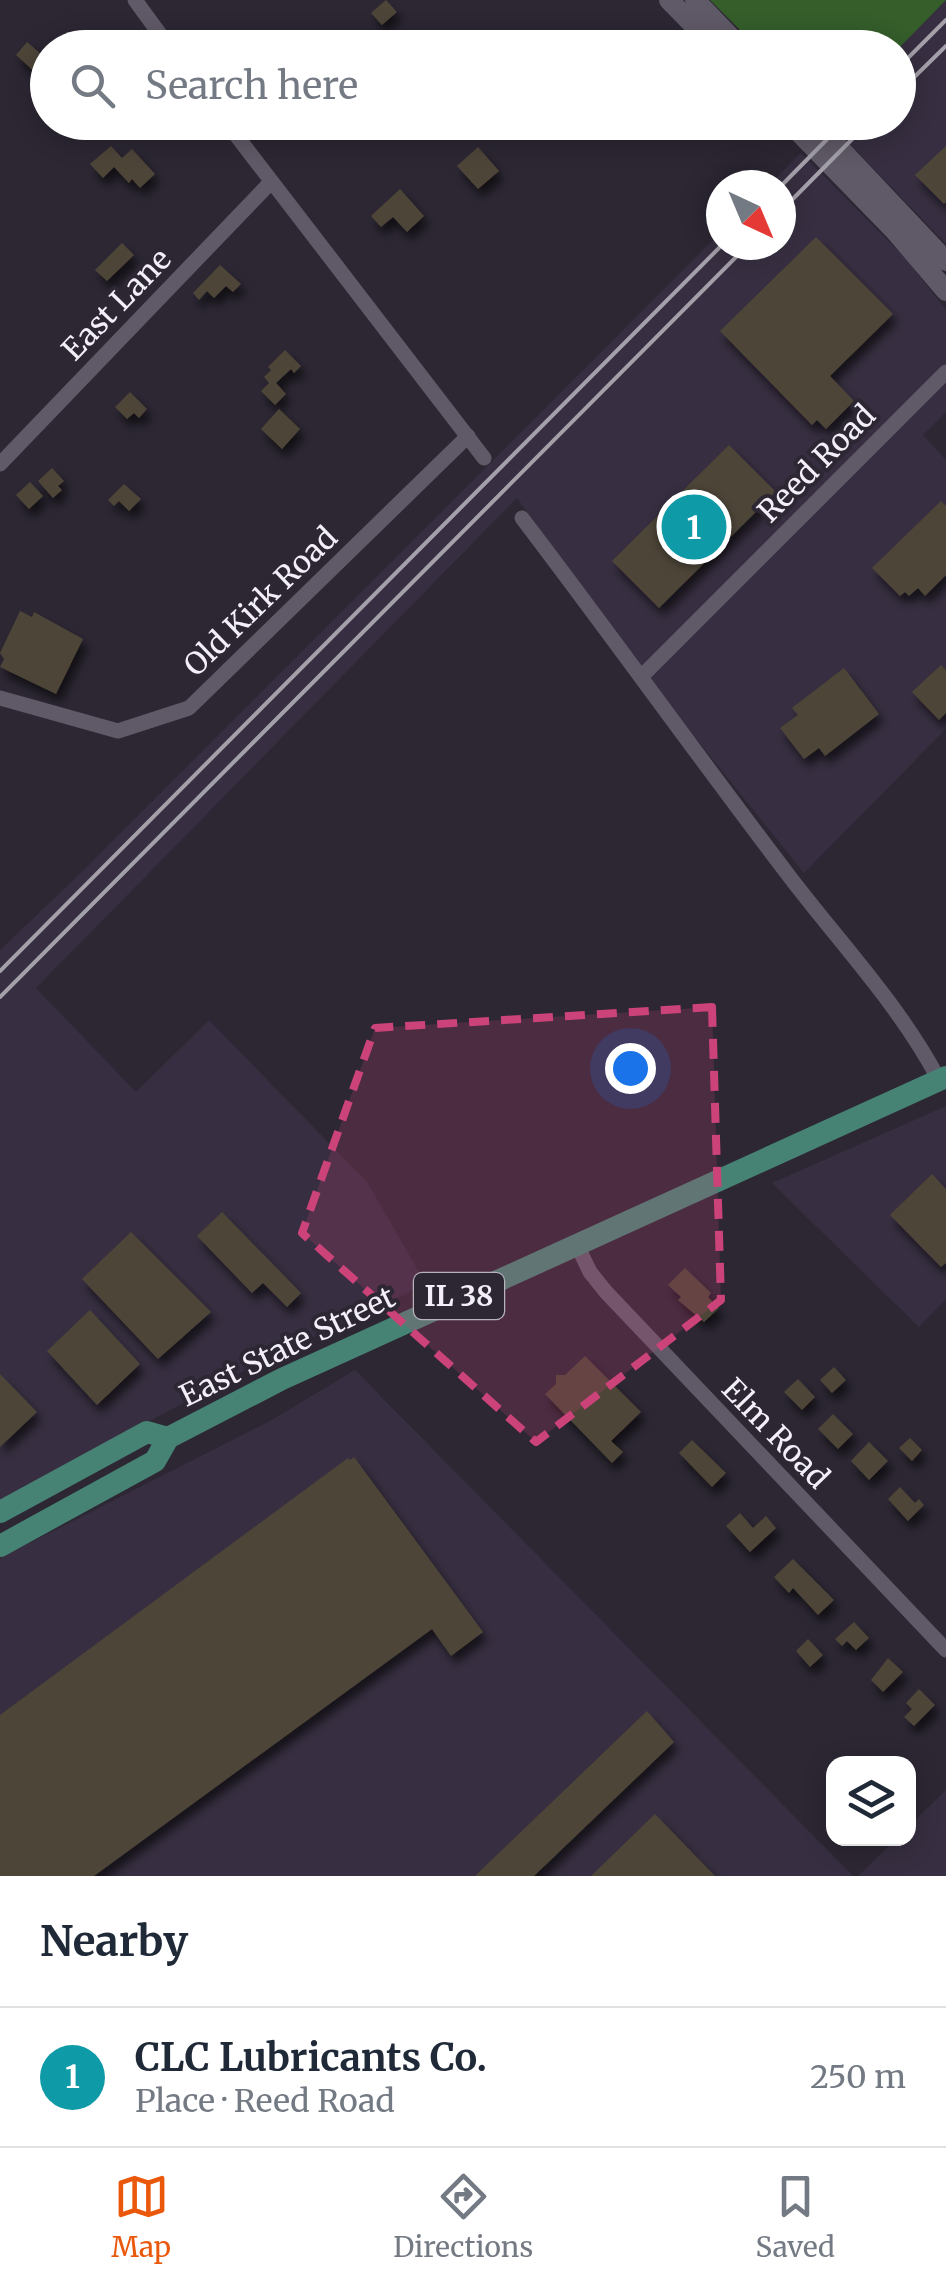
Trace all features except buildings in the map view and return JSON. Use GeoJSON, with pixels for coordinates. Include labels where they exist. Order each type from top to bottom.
{"type":"FeatureCollection","features":[{"type":"Feature","properties":{"kind":"main road","name":"East State Street"},"geometry":{"type":"LineString","coordinates":[[0,1546],[155,1460],[168,1438],[388,1328],[943,1079]]}},
{"type":"Feature","properties":{"kind":"main road","name":"IL 38"},"geometry":{"type":"LineString","coordinates":[[0,1512],[147,1432],[168,1438]]}},
{"type":"Feature","properties":{"kind":"street"},"geometry":{"type":"LineString","coordinates":[[135,0],[157,30]]}},
{"type":"Feature","properties":{"kind":"street"},"geometry":{"type":"LineString","coordinates":[[669,0],[698,30]]}},
{"type":"Feature","properties":{"kind":"street"},"geometry":{"type":"LineString","coordinates":[[695,0],[724,30]]}},
{"type":"Feature","properties":{"kind":"street"},"geometry":{"type":"LineString","coordinates":[[240,140],[484,458]]}},
{"type":"Feature","properties":{"kind":"street"},"geometry":{"type":"LineString","coordinates":[[807,140],[895,231],[946,291]]}},
{"type":"Feature","properties":{"kind":"street"},"geometry":{"type":"LineString","coordinates":[[832,140],[946,261]]}},
{"type":"Feature","properties":{"kind":"street","name":"East Lane"},"geometry":{"type":"LineString","coordinates":[[0,464],[271,182]]}},
{"type":"Feature","properties":{"kind":"street","name":"Reed Road"},"geometry":{"type":"LineString","coordinates":[[641,677],[946,372]]}},
{"type":"Feature","properties":{"kind":"street","name":"Old Kirk Road"},"geometry":{"type":"LineString","coordinates":[[0,698],[118,732],[190,708],[468,436]]}},
{"type":"Feature","properties":{"kind":"street"},"geometry":{"type":"LineString","coordinates":[[522,518],[943,1079]]}},
{"type":"Feature","properties":{"kind":"street","name":"Elm Road"},"geometry":{"type":"LineString","coordinates":[[576,1246],[606,1292],[946,1650]]}},
{"type":"Feature","properties":{"kind":"highlighted area"},"geometry":{"type":"Polygon","coordinates":[[[712,1007],[721,1300],[536,1442],[302,1233],[375,1028],[712,1007]]]}},
{"type":"Feature","properties":{"kind":"shaded area"},"geometry":{"type":"Polygon","coordinates":[[[946,0],[946,244],[846,140],[916,140],[916,31],[946,0]]]}},
{"type":"Feature","properties":{"kind":"shaded area"},"geometry":{"type":"Polygon","coordinates":[[[801,153],[907,260],[946,310],[946,412],[923,435],[946,460],[946,729],[804,873],[649,680],[517,498],[36,988],[136,1092],[209,1020],[367,1182],[426,1284],[251,1367],[0,1501],[0,950],[706,247],[706,260],[796,260],[796,170],[784,170],[801,153]]]}},
{"type":"Feature","properties":{"kind":"shaded area"},"geometry":{"type":"Polygon","coordinates":[[[946,1106],[946,1299],[919,1327],[772,1183],[946,1106]]]}},
{"type":"Feature","properties":{"kind":"shaded area"},"geometry":{"type":"Polygon","coordinates":[[[355,1370],[853,1876],[0,1876],[0,1558],[270,1421],[355,1370]]]}},
{"type":"Feature","properties":{"kind":"shaded area"},"geometry":{"type":"Polygon","coordinates":[[[946,1790],[946,1876],[858,1876],[889,1846],[916,1846],[916,1819],[946,1790]]]}},
{"type":"Feature","properties":{"kind":"green space"},"geometry":{"type":"Polygon","coordinates":[[[710,0],[946,0],[916,31],[740,30],[710,0]]]}},
{"type":"Feature","properties":{"kind":"railway"},"geometry":{"type":"LineString","coordinates":[[916,50],[946,20]]}},
{"type":"Feature","properties":{"kind":"railway"},"geometry":{"type":"LineString","coordinates":[[916,75],[946,46]]}},
{"type":"Feature","properties":{"kind":"railway"},"geometry":{"type":"LineString","coordinates":[[796,171],[826,140]]}},
{"type":"Feature","properties":{"kind":"railway"},"geometry":{"type":"LineString","coordinates":[[796,196],[851,140]]}},
{"type":"Feature","properties":{"kind":"railway"},"geometry":{"type":"LineString","coordinates":[[0,971],[707,260]]}},
{"type":"Feature","properties":{"kind":"railway"},"geometry":{"type":"LineString","coordinates":[[0,997],[733,260]]}},
{"type":"Feature","properties":{"kind":"place","name":"CLC Lubricants Co."},"geometry":{"type":"Point","coordinates":[694,527]}}]}
